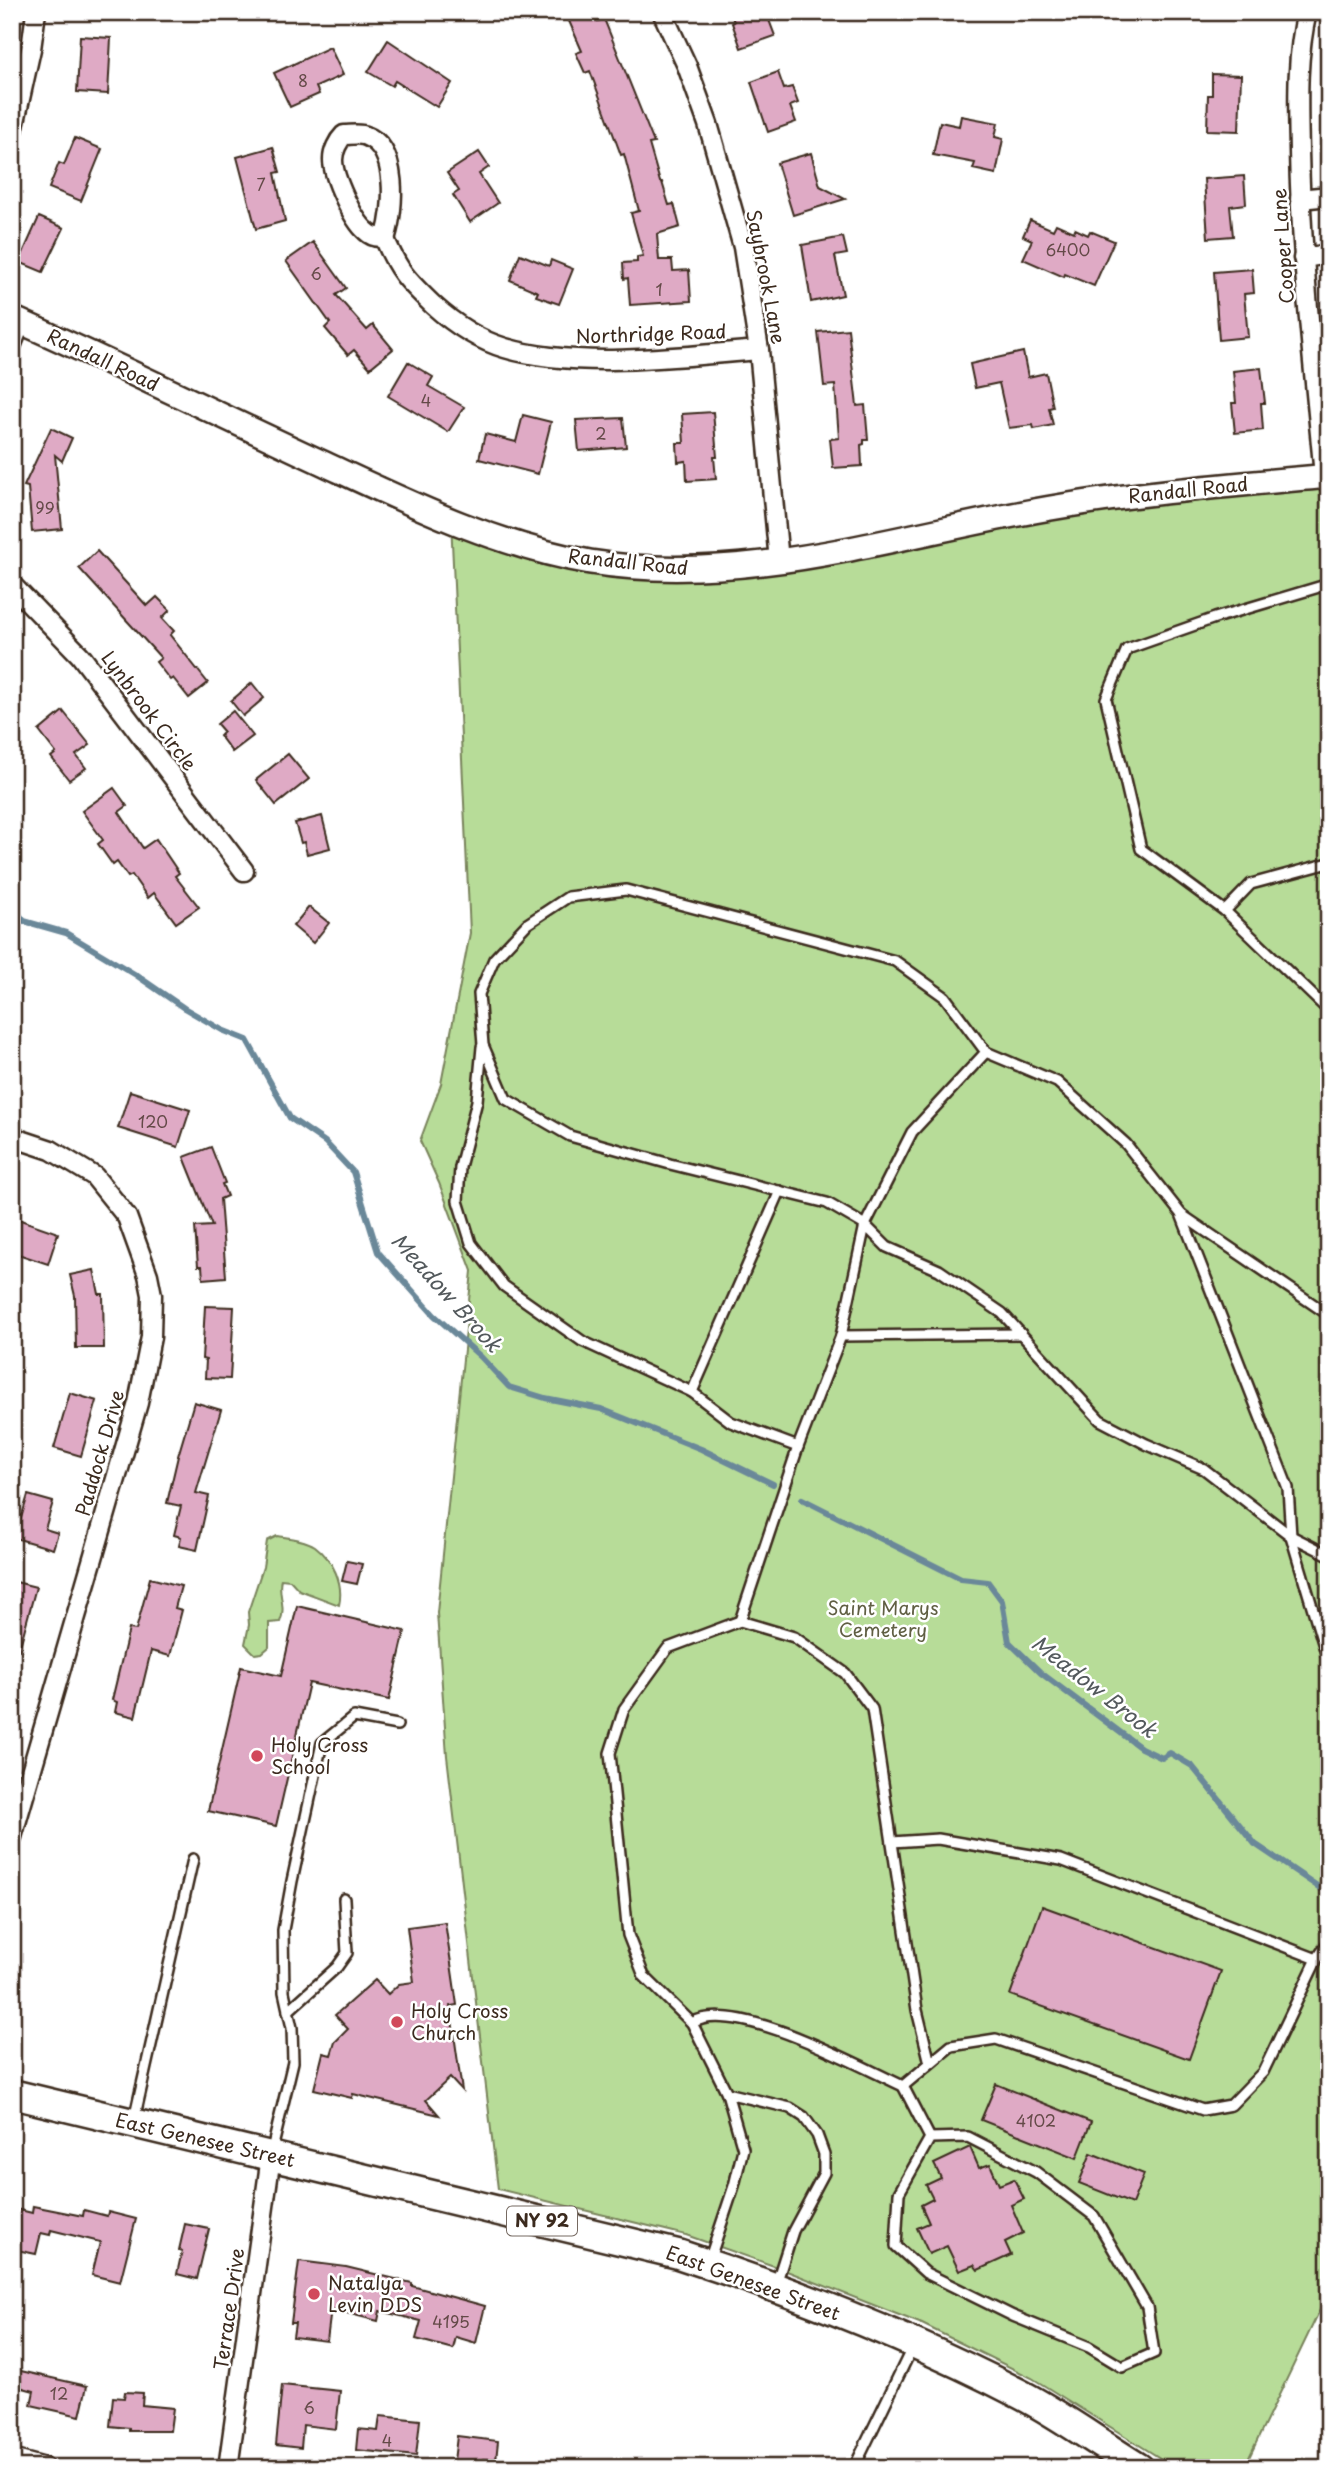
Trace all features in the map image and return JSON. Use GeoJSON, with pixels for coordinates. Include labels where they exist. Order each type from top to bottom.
{"type":"FeatureCollection","features":[{"type":"Feature","properties":{"kind":"main road","name":"East Genesee Street"},"geometry":{"type":"LineString","coordinates":[[12,2094],[708,2263],[914,2343],[1024,2396],[1139,2468]]}},
{"type":"Feature","properties":{"kind":"street"},"geometry":{"type":"LineString","coordinates":[[12,135],[32,49],[36,12]]}},
{"type":"Feature","properties":{"kind":"street","name":"Saybrook Lane"},"geometry":{"type":"LineString","coordinates":[[662,12],[687,66],[708,124],[743,247],[759,350],[779,561]]}},
{"type":"Feature","properties":{"kind":"street","name":"Cooper Lane"},"geometry":{"type":"LineString","coordinates":[[1307,12],[1297,87],[1300,199],[1303,258],[1326,476]]}},
{"type":"Feature","properties":{"kind":"street"},"geometry":{"type":"LineString","coordinates":[[344,135],[365,135],[379,145],[391,170],[392,214],[384,237],[375,237],[365,230],[354,215],[337,179],[333,160],[338,141],[344,135]]}},
{"type":"Feature","properties":{"kind":"street"},"geometry":{"type":"LineString","coordinates":[[1300,199],[1329,196]]}},
{"type":"Feature","properties":{"kind":"street","name":"Northridge Road"},"geometry":{"type":"LineString","coordinates":[[384,237],[395,265],[404,278],[452,322],[504,348],[546,357],[629,360],[759,350]]}},
{"type":"Feature","properties":{"kind":"street"},"geometry":{"type":"LineString","coordinates":[[1303,258],[1329,254]]}},
{"type":"Feature","properties":{"kind":"street"},"geometry":{"type":"LineString","coordinates":[[12,344],[17,320]]}},
{"type":"Feature","properties":{"kind":"street","name":"Randall Road"},"geometry":{"type":"LineString","coordinates":[[17,320],[413,505],[513,544],[591,562],[684,570],[779,561],[847,551],[1032,511],[1112,498],[1326,476]]}},
{"type":"Feature","properties":{"kind":"street","name":"Lynbrook Circle"},"geometry":{"type":"LineString","coordinates":[[12,586],[80,655],[244,871]]}},
{"type":"Feature","properties":{"kind":"street","name":"Paddock Drive"},"geometry":{"type":"LineString","coordinates":[[12,1137],[51,1150],[94,1176],[127,1217],[148,1275],[152,1295],[151,1337],[138,1403],[12,1838]]}},
{"type":"Feature","properties":{"kind":"street","name":"Terrace Drive"},"geometry":{"type":"LineString","coordinates":[[228,2468],[271,2156]]}},
{"type":"Feature","properties":{"kind":"street"},"geometry":{"type":"LineString","coordinates":[[12,2459],[45,2468]]}},
{"type":"Feature","properties":{"kind":"lane"},"geometry":{"type":"LineString","coordinates":[[1329,584],[1215,618],[1126,649],[1106,699],[1141,849],[1225,911],[1329,1011]]}},
{"type":"Feature","properties":{"kind":"lane"},"geometry":{"type":"LineString","coordinates":[[1225,911],[1251,884],[1329,863]]}},
{"type":"Feature","properties":{"kind":"lane"},"geometry":{"type":"LineString","coordinates":[[798,1447],[731,1422],[692,1392],[582,1341],[504,1286],[471,1243],[458,1201],[460,1167],[477,1101],[483,1045],[479,994],[494,959],[527,924],[568,897],[626,890],[895,961],[945,997],[986,1052],[1057,1082],[1126,1144],[1181,1214],[1288,1488],[1291,1535],[1329,1663]]}},
{"type":"Feature","properties":{"kind":"lane"},"geometry":{"type":"LineString","coordinates":[[483,1045],[506,1099],[570,1136],[827,1203],[865,1225],[887,1247],[939,1270],[1002,1313],[1100,1420],[1146,1444],[1204,1469],[1291,1535],[1329,1555]]}},
{"type":"Feature","properties":{"kind":"lane"},"geometry":{"type":"LineString","coordinates":[[740,1621],[798,1447],[841,1336],[865,1225],[912,1132],[986,1052]]}},
{"type":"Feature","properties":{"kind":"lane"},"geometry":{"type":"LineString","coordinates":[[692,1392],[780,1191]]}},
{"type":"Feature","properties":{"kind":"lane"},"geometry":{"type":"LineString","coordinates":[[1181,1214],[1329,1315]]}},
{"type":"Feature","properties":{"kind":"lane"},"geometry":{"type":"LineString","coordinates":[[841,1336],[1021,1334]]}},
{"type":"Feature","properties":{"kind":"lane"},"geometry":{"type":"LineString","coordinates":[[708,2263],[734,2186],[743,2149],[727,2093],[692,2023],[644,1976],[628,1935],[610,1753],[624,1710],[668,1648],[740,1621],[794,1637],[845,1673],[872,1709],[917,2010],[930,2063]]}},
{"type":"Feature","properties":{"kind":"lane"},"geometry":{"type":"LineString","coordinates":[[271,2156],[293,2062],[285,1992],[283,1930],[322,1744],[354,1717],[397,1725]]}},
{"type":"Feature","properties":{"kind":"lane"},"geometry":{"type":"LineString","coordinates":[[892,1842],[938,1839],[1060,1860],[1317,1959]]}},
{"type":"Feature","properties":{"kind":"lane"},"geometry":{"type":"LineString","coordinates":[[133,2123],[192,1859]]}},
{"type":"Feature","properties":{"kind":"lane"},"geometry":{"type":"LineString","coordinates":[[288,2011],[337,1967],[347,1953],[344,1899]]}},
{"type":"Feature","properties":{"kind":"lane"},"geometry":{"type":"LineString","coordinates":[[903,2086],[951,2046],[996,2039],[1203,2110],[1231,2105],[1263,2072],[1317,1959],[1329,1941]]}},
{"type":"Feature","properties":{"kind":"lane"},"geometry":{"type":"LineString","coordinates":[[692,2023],[702,2017],[731,2018],[783,2031],[903,2086],[930,2138]]}},
{"type":"Feature","properties":{"kind":"lane"},"geometry":{"type":"LineString","coordinates":[[727,2093],[790,2108],[804,2117],[817,2135],[824,2154],[824,2173],[793,2231],[775,2288]]}},
{"type":"Feature","properties":{"kind":"lane"},"geometry":{"type":"LineString","coordinates":[[968,2137],[1036,2172],[1094,2216],[1147,2307],[1154,2353],[1122,2367],[1089,2347],[1013,2316],[926,2273],[896,2246],[899,2193],[930,2138],[968,2137]]}},
{"type":"Feature","properties":{"kind":"lane"},"geometry":{"type":"LineString","coordinates":[[854,2468],[914,2343]]}},
{"type":"Feature","properties":{"kind":"green space","name":"Saint Marys Cemetery"},"geometry":{"type":"Polygon","coordinates":[[[1329,476],[1329,2291],[1244,2468],[1176,2468],[1032,2378],[922,2324],[686,2235],[498,2189],[447,1756],[437,1613],[472,1271],[420,1141],[441,1084],[470,933],[451,520],[513,544],[684,570],[1329,476]]]}},
{"type":"Feature","properties":{"kind":"green space"},"geometry":{"type":"Polygon","coordinates":[[[277,1536],[306,1542],[315,1546],[327,1558],[336,1572],[340,1588],[339,1605],[299,1590],[290,1580],[281,1579],[283,1611],[280,1622],[269,1623],[269,1647],[262,1653],[255,1654],[245,1644],[249,1625],[248,1612],[263,1567],[267,1541],[277,1536]]]}},
{"type":"Feature","properties":{"kind":"building"},"geometry":{"type":"Polygon","coordinates":[[[594,12],[598,21],[604,19],[654,143],[649,144],[660,182],[669,205],[674,204],[680,227],[657,234],[659,260],[672,260],[673,271],[689,270],[691,301],[630,305],[628,278],[624,279],[623,263],[637,262],[637,257],[643,256],[631,213],[639,211],[624,154],[621,155],[590,71],[585,73],[576,53],[582,51],[569,21],[594,12]]]}},
{"type":"Feature","properties":{"kind":"building"},"geometry":{"type":"Polygon","coordinates":[[[730,12],[766,12],[775,36],[741,48],[730,12]]]}},
{"type":"Feature","properties":{"kind":"building"},"geometry":{"type":"Polygon","coordinates":[[[80,36],[111,38],[108,94],[77,92],[80,36]]]}},
{"type":"Feature","properties":{"kind":"building"},"geometry":{"type":"Polygon","coordinates":[[[388,40],[452,83],[437,107],[395,81],[392,86],[368,72],[388,40]]]}},
{"type":"Feature","properties":{"kind":"building"},"geometry":{"type":"Polygon","coordinates":[[[330,47],[343,75],[316,87],[319,94],[290,107],[274,73],[330,47]]]}},
{"type":"Feature","properties":{"kind":"building"},"geometry":{"type":"Polygon","coordinates":[[[778,72],[784,89],[792,87],[798,103],[790,106],[796,122],[768,132],[751,82],[778,72]]]}},
{"type":"Feature","properties":{"kind":"building"},"geometry":{"type":"Polygon","coordinates":[[[1212,74],[1241,75],[1239,131],[1207,130],[1208,95],[1212,95],[1212,74]]]}},
{"type":"Feature","properties":{"kind":"building"},"geometry":{"type":"Polygon","coordinates":[[[961,116],[998,123],[995,137],[1003,139],[996,174],[973,169],[975,163],[933,155],[940,122],[959,126],[961,116]]]}},
{"type":"Feature","properties":{"kind":"building"},"geometry":{"type":"Polygon","coordinates":[[[75,138],[102,149],[81,201],[49,188],[59,163],[64,165],[75,138]]]}},
{"type":"Feature","properties":{"kind":"building"},"geometry":{"type":"Polygon","coordinates":[[[273,147],[280,172],[275,173],[285,221],[256,229],[237,157],[273,147]]]}},
{"type":"Feature","properties":{"kind":"building"},"geometry":{"type":"Polygon","coordinates":[[[479,152],[489,167],[479,174],[498,203],[470,222],[453,195],[459,191],[447,173],[479,152]]]}},
{"type":"Feature","properties":{"kind":"building"},"geometry":{"type":"Polygon","coordinates":[[[811,153],[820,186],[845,199],[793,215],[777,163],[811,153]]]}},
{"type":"Feature","properties":{"kind":"building"},"geometry":{"type":"Polygon","coordinates":[[[1244,176],[1246,204],[1230,206],[1233,236],[1208,238],[1204,179],[1244,176]]]}},
{"type":"Feature","properties":{"kind":"building"},"geometry":{"type":"Polygon","coordinates":[[[39,217],[64,228],[43,272],[19,262],[39,217]]]}},
{"type":"Feature","properties":{"kind":"building"},"geometry":{"type":"Polygon","coordinates":[[[1030,220],[1053,230],[1056,224],[1088,235],[1090,231],[1114,241],[1094,286],[1065,274],[1064,277],[1023,259],[1032,240],[1023,236],[1030,220]]]}},
{"type":"Feature","properties":{"kind":"building"},"geometry":{"type":"Polygon","coordinates":[[[843,237],[847,254],[835,256],[843,295],[811,302],[802,245],[843,237]]]}},
{"type":"Feature","properties":{"kind":"building"},"geometry":{"type":"Polygon","coordinates":[[[313,242],[346,288],[336,295],[367,330],[373,325],[393,349],[370,368],[354,350],[348,355],[325,328],[330,323],[286,261],[313,242]]]}},
{"type":"Feature","properties":{"kind":"building"},"geometry":{"type":"Polygon","coordinates":[[[520,254],[549,266],[551,260],[573,269],[559,304],[536,296],[538,292],[510,280],[520,254]]]}},
{"type":"Feature","properties":{"kind":"building"},"geometry":{"type":"Polygon","coordinates":[[[1252,269],[1254,293],[1244,294],[1248,337],[1219,340],[1214,272],[1252,269]]]}},
{"type":"Feature","properties":{"kind":"building"},"geometry":{"type":"Polygon","coordinates":[[[848,329],[857,406],[865,405],[868,440],[864,440],[861,445],[862,466],[833,468],[830,439],[839,438],[835,385],[824,386],[818,332],[848,329]]]}},
{"type":"Feature","properties":{"kind":"building"},"geometry":{"type":"Polygon","coordinates":[[[1023,352],[1028,377],[1046,373],[1053,407],[1049,408],[1053,425],[1034,429],[1033,425],[1009,428],[999,383],[975,388],[970,364],[1023,352]]]}},
{"type":"Feature","properties":{"kind":"building"},"geometry":{"type":"Polygon","coordinates":[[[408,362],[433,377],[428,386],[464,407],[448,432],[388,396],[408,362]]]}},
{"type":"Feature","properties":{"kind":"building"},"geometry":{"type":"Polygon","coordinates":[[[1261,368],[1265,403],[1261,403],[1263,430],[1235,433],[1233,371],[1261,368]]]}},
{"type":"Feature","properties":{"kind":"building"},"geometry":{"type":"Polygon","coordinates":[[[713,412],[716,479],[687,481],[686,461],[678,462],[677,443],[684,443],[682,414],[713,412]]]}},
{"type":"Feature","properties":{"kind":"building"},"geometry":{"type":"Polygon","coordinates":[[[523,415],[551,422],[538,474],[479,459],[485,434],[516,442],[523,415]]]}},
{"type":"Feature","properties":{"kind":"building"},"geometry":{"type":"Polygon","coordinates":[[[623,418],[626,447],[579,451],[576,420],[623,418]]]}},
{"type":"Feature","properties":{"kind":"building"},"geometry":{"type":"Polygon","coordinates":[[[51,428],[72,438],[62,461],[55,455],[62,529],[32,532],[28,487],[24,486],[51,428]]]}},
{"type":"Feature","properties":{"kind":"building"},"geometry":{"type":"Polygon","coordinates":[[[97,551],[147,606],[157,597],[170,610],[162,618],[174,631],[170,635],[208,683],[189,698],[156,662],[161,658],[79,568],[97,551]]]}},
{"type":"Feature","properties":{"kind":"building"},"geometry":{"type":"Polygon","coordinates":[[[252,683],[264,698],[243,716],[231,701],[252,683]]]}},
{"type":"Feature","properties":{"kind":"building"},"geometry":{"type":"Polygon","coordinates":[[[63,711],[90,745],[76,755],[86,768],[69,780],[51,757],[56,753],[39,731],[63,711]]]}},
{"type":"Feature","properties":{"kind":"building"},"geometry":{"type":"Polygon","coordinates":[[[233,711],[253,736],[232,752],[220,736],[224,732],[217,724],[233,711]]]}},
{"type":"Feature","properties":{"kind":"building"},"geometry":{"type":"Polygon","coordinates":[[[288,754],[309,779],[276,805],[256,780],[288,754]]]}},
{"type":"Feature","properties":{"kind":"building"},"geometry":{"type":"Polygon","coordinates":[[[114,788],[127,806],[119,812],[143,848],[156,839],[179,873],[175,876],[199,907],[176,923],[154,893],[148,898],[132,875],[128,877],[117,862],[113,865],[98,844],[103,840],[82,811],[114,788]]]}},
{"type":"Feature","properties":{"kind":"building"},"geometry":{"type":"Polygon","coordinates":[[[322,816],[330,848],[307,854],[295,823],[322,816]]]}},
{"type":"Feature","properties":{"kind":"building"},"geometry":{"type":"Polygon","coordinates":[[[309,907],[329,923],[313,943],[293,926],[309,907]]]}},
{"type":"Feature","properties":{"kind":"building"},"geometry":{"type":"Polygon","coordinates":[[[130,1091],[190,1110],[178,1147],[118,1128],[130,1091]]]}},
{"type":"Feature","properties":{"kind":"building"},"geometry":{"type":"Polygon","coordinates":[[[211,1147],[225,1183],[222,1184],[227,1196],[220,1199],[226,1277],[203,1279],[202,1266],[198,1266],[195,1227],[212,1226],[184,1157],[211,1147]]]}},
{"type":"Feature","properties":{"kind":"building"},"geometry":{"type":"Polygon","coordinates":[[[12,1217],[58,1233],[48,1264],[12,1252],[12,1217]]]}},
{"type":"Feature","properties":{"kind":"building"},"geometry":{"type":"Polygon","coordinates":[[[94,1270],[99,1294],[103,1294],[104,1348],[76,1348],[75,1296],[70,1275],[94,1270]]]}},
{"type":"Feature","properties":{"kind":"building"},"geometry":{"type":"Polygon","coordinates":[[[205,1306],[234,1307],[230,1379],[205,1378],[206,1360],[202,1359],[205,1306]]]}},
{"type":"Feature","properties":{"kind":"building"},"geometry":{"type":"Polygon","coordinates":[[[70,1393],[97,1401],[81,1456],[54,1448],[70,1393]]]}},
{"type":"Feature","properties":{"kind":"building"},"geometry":{"type":"Polygon","coordinates":[[[194,1402],[221,1410],[196,1493],[209,1496],[197,1550],[179,1546],[181,1537],[174,1535],[181,1506],[167,1503],[194,1402]]]}},
{"type":"Feature","properties":{"kind":"building"},"geometry":{"type":"Polygon","coordinates":[[[28,1495],[53,1502],[45,1529],[58,1533],[53,1549],[15,1538],[28,1495]]]}},
{"type":"Feature","properties":{"kind":"building"},"geometry":{"type":"Polygon","coordinates":[[[347,1561],[362,1564],[357,1584],[342,1581],[347,1561]]]}},
{"type":"Feature","properties":{"kind":"building"},"geometry":{"type":"Polygon","coordinates":[[[150,1578],[181,1586],[175,1608],[182,1610],[170,1656],[151,1651],[135,1717],[115,1712],[117,1702],[112,1700],[129,1629],[136,1630],[150,1578]]]}},
{"type":"Feature","properties":{"kind":"building"},"geometry":{"type":"Polygon","coordinates":[[[12,1581],[36,1587],[19,1650],[12,1650],[12,1581]]]}},
{"type":"Feature","properties":{"kind":"building","name":"Holy Cross School"},"geometry":{"type":"Polygon","coordinates":[[[297,1606],[405,1631],[389,1700],[309,1683],[276,1826],[208,1811],[241,1667],[281,1676],[297,1606]]]}},
{"type":"Feature","properties":{"kind":"building"},"geometry":{"type":"Polygon","coordinates":[[[1042,1906],[1221,1971],[1189,2059],[1010,1995],[1042,1906]]]}},
{"type":"Feature","properties":{"kind":"building","name":"Holy Cross Church"},"geometry":{"type":"Polygon","coordinates":[[[445,1922],[457,2005],[450,2006],[462,2091],[450,2078],[426,2100],[439,2115],[353,2094],[352,2098],[314,2089],[323,2053],[331,2055],[335,2042],[348,2029],[335,2015],[375,1980],[388,1994],[399,1984],[414,1982],[407,1927],[445,1922]]]}},
{"type":"Feature","properties":{"kind":"building"},"geometry":{"type":"Polygon","coordinates":[[[996,2084],[1091,2122],[1077,2158],[981,2120],[996,2084]]]}},
{"type":"Feature","properties":{"kind":"building"},"geometry":{"type":"Polygon","coordinates":[[[970,2147],[979,2168],[990,2164],[999,2185],[1014,2179],[1024,2199],[1011,2205],[1023,2233],[1005,2242],[1011,2255],[978,2270],[974,2265],[959,2271],[947,2246],[929,2254],[917,2228],[929,2223],[921,2205],[933,2199],[926,2185],[941,2178],[934,2164],[970,2147]]]}},
{"type":"Feature","properties":{"kind":"building"},"geometry":{"type":"Polygon","coordinates":[[[1091,2153],[1144,2174],[1132,2204],[1079,2183],[1091,2153]]]}},
{"type":"Feature","properties":{"kind":"building"},"geometry":{"type":"Polygon","coordinates":[[[33,2206],[83,2216],[84,2210],[107,2216],[108,2212],[136,2219],[120,2282],[92,2275],[100,2242],[51,2230],[50,2235],[41,2233],[36,2254],[12,2249],[12,2208],[32,2213],[33,2206]]]}},
{"type":"Feature","properties":{"kind":"building"},"geometry":{"type":"Polygon","coordinates":[[[185,2224],[209,2229],[197,2279],[177,2274],[185,2224]]]}},
{"type":"Feature","properties":{"kind":"building"},"geometry":{"type":"Polygon","coordinates":[[[299,2261],[346,2267],[412,2283],[412,2286],[485,2306],[476,2343],[456,2337],[453,2349],[416,2339],[421,2321],[380,2311],[378,2321],[331,2309],[327,2341],[293,2337],[295,2323],[291,2323],[299,2261]]]}},
{"type":"Feature","properties":{"kind":"building"},"geometry":{"type":"Polygon","coordinates":[[[12,2369],[87,2386],[80,2416],[31,2405],[34,2391],[12,2385],[12,2369]]]}},
{"type":"Feature","properties":{"kind":"building"},"geometry":{"type":"Polygon","coordinates":[[[282,2385],[340,2391],[336,2429],[303,2425],[301,2448],[276,2445],[282,2385]]]}},
{"type":"Feature","properties":{"kind":"building"},"geometry":{"type":"Polygon","coordinates":[[[125,2392],[143,2393],[142,2405],[173,2408],[170,2431],[129,2431],[129,2428],[110,2426],[113,2397],[124,2398],[125,2392]]]}},
{"type":"Feature","properties":{"kind":"building"},"geometry":{"type":"Polygon","coordinates":[[[380,2416],[420,2420],[416,2456],[356,2450],[358,2429],[378,2431],[380,2416]]]}},
{"type":"Feature","properties":{"kind":"building"},"geometry":{"type":"Polygon","coordinates":[[[457,2436],[498,2441],[496,2460],[484,2459],[483,2464],[454,2461],[457,2436]]]}},
{"type":"Feature","properties":{"kind":"waterway","name":"Meadow Brook"},"geometry":{"type":"LineString","coordinates":[[12,905],[24,921],[66,933],[136,975],[184,1008],[222,1030],[247,1040],[290,1118],[325,1142],[353,1172],[378,1252],[434,1315],[481,1357],[509,1387],[545,1398],[601,1409],[701,1449],[773,1484]]}},
{"type":"Feature","properties":{"kind":"waterway","name":"Meadow Brook"},"geometry":{"type":"LineString","coordinates":[[802,1499],[961,1579],[988,1582],[1002,1601],[1009,1642],[1041,1673],[1141,1748],[1162,1758],[1170,1753],[1192,1766],[1255,1844],[1329,1894]]}},
{"type":"Feature","properties":{"kind":"place","name":"Holy Cross School"},"geometry":{"type":"Point","coordinates":[257,1756]}},
{"type":"Feature","properties":{"kind":"place","name":"Holy Cross Church"},"geometry":{"type":"Point","coordinates":[397,2022]}},
{"type":"Feature","properties":{"kind":"place","name":"Natalya Levin DDS"},"geometry":{"type":"Point","coordinates":[314,2294]}}]}
